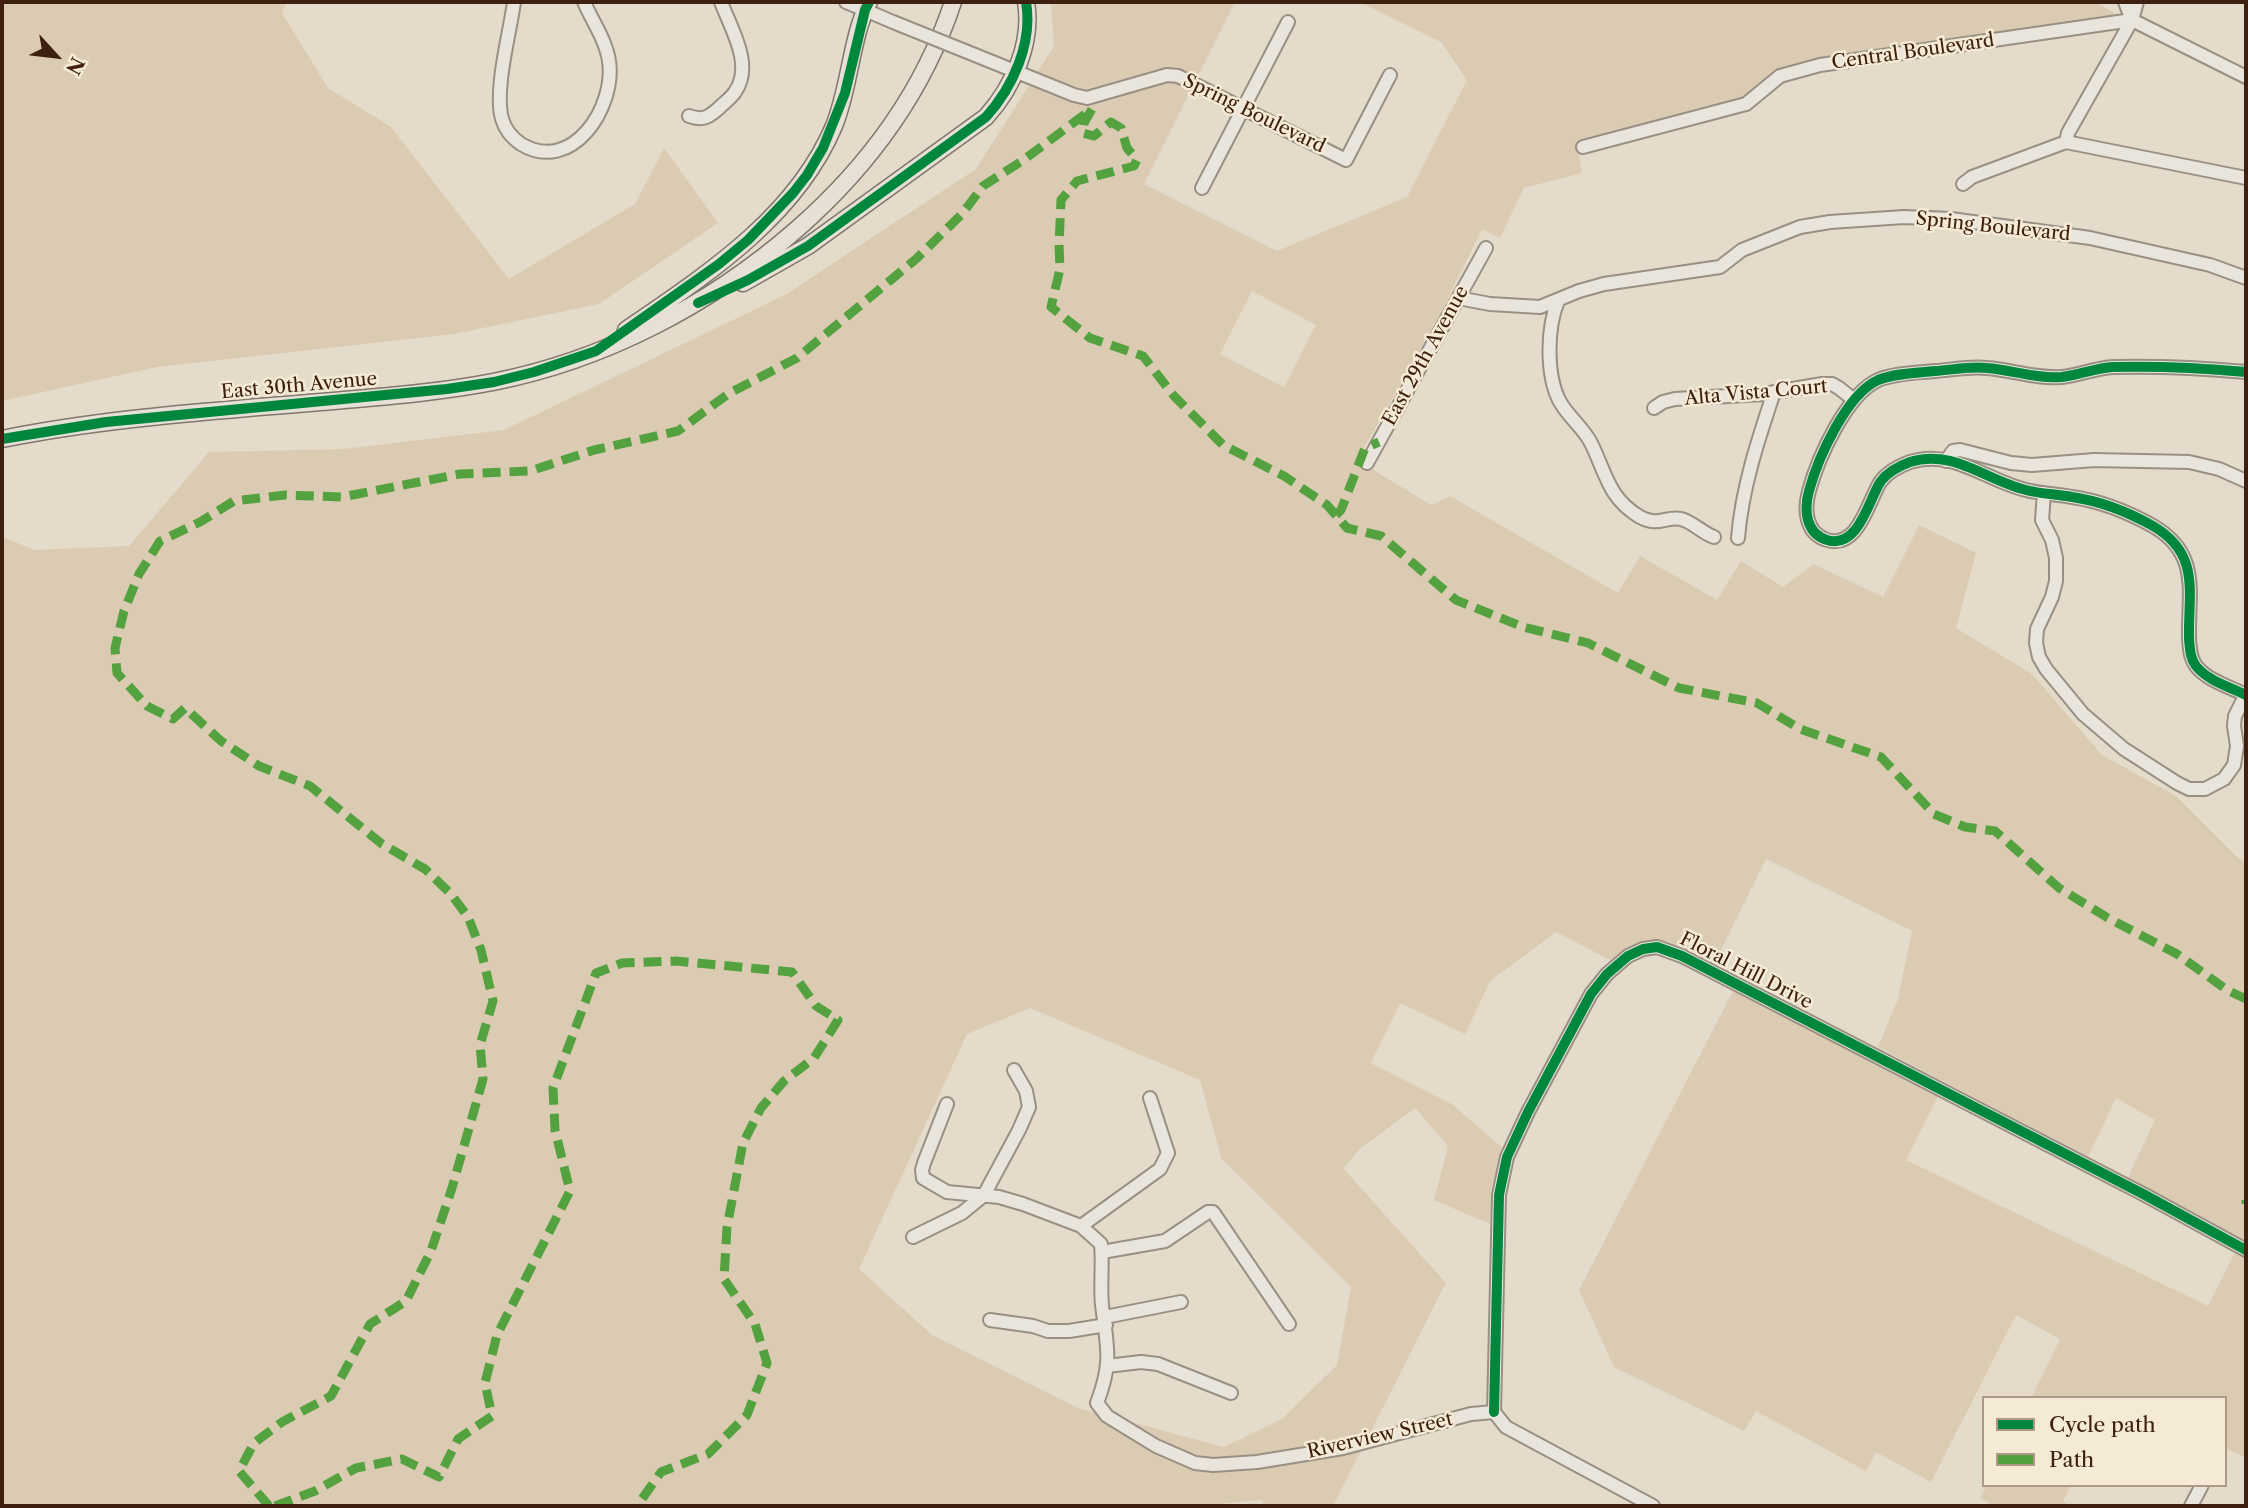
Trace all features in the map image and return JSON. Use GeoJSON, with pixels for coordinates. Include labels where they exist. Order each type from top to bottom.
{"type":"FeatureCollection","features":[{"type":"Feature","properties":{"kind":"main road","name":"East 30th Avenue"},"geometry":{"type":"LineString","coordinates":[[2,439],[106,422],[447,389],[494,382],[534,372],[596,351],[698,303],[771,251],[811,217],[870,155],[897,120],[918,85],[953,2]]}},
{"type":"Feature","properties":{"kind":"main road"},"geometry":{"type":"LineString","coordinates":[[698,303],[748,280],[808,246],[968,132],[999,103],[1016,71],[1026,35],[1026,2]]}},
{"type":"Feature","properties":{"kind":"main road"},"geometry":{"type":"LineString","coordinates":[[596,351],[719,264],[765,224],[793,193],[807,175],[835,124],[867,6]]}},
{"type":"Feature","properties":{"kind":"street"},"geometry":{"type":"LineString","coordinates":[[514,2],[505,46],[502,120],[516,140],[544,153],[561,150],[578,140],[594,124],[605,104],[609,62],[602,38],[584,2]]}},
{"type":"Feature","properties":{"kind":"street"},"geometry":{"type":"LineString","coordinates":[[689,116],[698,119],[709,117],[735,92],[743,70],[740,53],[721,2]]}},
{"type":"Feature","properties":{"kind":"street","name":"Spring Boulevard"},"geometry":{"type":"LineString","coordinates":[[846,2],[867,6],[893,22],[1087,98],[1167,75],[1178,76],[1346,160],[1390,75]]}},
{"type":"Feature","properties":{"kind":"street"},"geometry":{"type":"LineString","coordinates":[[2125,2],[2132,20],[2246,77]]}},
{"type":"Feature","properties":{"kind":"street"},"geometry":{"type":"LineString","coordinates":[[2066,142],[2068,133],[2132,20],[2137,2]]}},
{"type":"Feature","properties":{"kind":"street","name":"Central Boulevard"},"geometry":{"type":"LineString","coordinates":[[1583,147],[1746,104],[1780,76],[1820,65],[2132,20]]}},
{"type":"Feature","properties":{"kind":"street"},"geometry":{"type":"LineString","coordinates":[[1202,188],[1288,22]]}},
{"type":"Feature","properties":{"kind":"street"},"geometry":{"type":"LineString","coordinates":[[1963,184],[1972,177],[2066,142],[2246,178]]}},
{"type":"Feature","properties":{"kind":"street","name":"Spring Boulevard"},"geometry":{"type":"LineString","coordinates":[[1458,298],[1518,307],[1540,307],[1604,284],[1720,267],[1742,250],[1800,227],[1830,222],[1904,217],[1951,219],[2090,238],[2210,265],[2246,278]]}},
{"type":"Feature","properties":{"kind":"street","name":"East 29th Avenue"},"geometry":{"type":"LineString","coordinates":[[1367,463],[1486,248]]}},
{"type":"Feature","properties":{"kind":"street"},"geometry":{"type":"LineString","coordinates":[[1558,301],[1551,322],[1550,337],[1555,385],[1566,411],[1589,439],[1610,489],[1640,517],[1659,523],[1681,519],[1714,537]]}},
{"type":"Feature","properties":{"kind":"street"},"geometry":{"type":"LineString","coordinates":[[2044,493],[2042,520],[2052,540],[2056,558],[2056,580],[2052,597],[2036,629],[2039,657],[2083,714],[2124,749],[2189,789],[2205,789],[2224,779],[2234,765],[2237,746],[2235,716],[2246,695],[2209,677],[2193,662],[2189,634],[2190,574],[2187,563],[2175,543],[2152,526],[2093,501],[2044,493],[2024,490],[1961,464],[1922,459],[1900,466],[1882,480],[1862,521],[1850,534],[1826,540],[1810,525],[1806,515],[1813,475],[1854,400],[1870,385],[1894,375],[1979,367],[2044,377],[2063,377],[2110,368],[2197,368],[2246,372]]}},
{"type":"Feature","properties":{"kind":"street","name":"Alta Vista Court"},"geometry":{"type":"LineString","coordinates":[[1654,408],[1675,399],[1774,392],[1832,384],[1854,400]]}},
{"type":"Feature","properties":{"kind":"street"},"geometry":{"type":"LineString","coordinates":[[1738,538],[1749,474],[1774,392]]}},
{"type":"Feature","properties":{"kind":"street"},"geometry":{"type":"LineString","coordinates":[[1946,461],[1953,451],[1960,450],[2011,463],[2032,465],[2094,460],[2189,462],[2246,481]]}},
{"type":"Feature","properties":{"kind":"street","name":"Floral Hill Drive"},"geometry":{"type":"LineString","coordinates":[[1494,1412],[1499,1195],[1507,1157],[1591,994],[1618,963],[1643,949],[1657,947],[1682,956],[2246,1250]]}},
{"type":"Feature","properties":{"kind":"street"},"geometry":{"type":"LineString","coordinates":[[913,1237],[962,1213],[984,1195],[1029,1107],[1026,1091],[1014,1070]]}},
{"type":"Feature","properties":{"kind":"street"},"geometry":{"type":"LineString","coordinates":[[1081,1226],[1160,1168],[1168,1153],[1150,1098]]}},
{"type":"Feature","properties":{"kind":"street"},"geometry":{"type":"LineString","coordinates":[[947,1104],[924,1163],[923,1178],[947,1192],[984,1195],[1023,1204],[1081,1226],[1101,1244],[1102,1304],[1109,1345],[1107,1366],[1141,1362],[1158,1364],[1231,1393]]}},
{"type":"Feature","properties":{"kind":"street"},"geometry":{"type":"LineString","coordinates":[[1102,1252],[1165,1241],[1208,1212],[1213,1212],[1218,1215],[1289,1324]]}},
{"type":"Feature","properties":{"kind":"street"},"geometry":{"type":"LineString","coordinates":[[990,1320],[1048,1331],[1069,1331],[1181,1301]]}},
{"type":"Feature","properties":{"kind":"street","name":"Riverview Street"},"geometry":{"type":"LineString","coordinates":[[1107,1366],[1106,1380],[1097,1403],[1107,1416],[1156,1446],[1195,1463],[1213,1465],[1257,1462],[1343,1448],[1471,1414],[1494,1412]]}},
{"type":"Feature","properties":{"kind":"street"},"geometry":{"type":"LineString","coordinates":[[1494,1412],[1508,1428],[1653,1506]]}},
{"type":"Feature","properties":{"kind":"street"},"geometry":{"type":"LineString","coordinates":[[2192,1506],[2201,1487]]}},
{"type":"Feature","properties":{"kind":"shaded area"},"geometry":{"type":"Polygon","coordinates":[[[2,2],[286,2],[282,13],[328,88],[391,127],[509,279],[635,204],[664,148],[718,223],[599,304],[454,334],[157,367],[2,401],[2,2]]]}},
{"type":"Feature","properties":{"kind":"shaded area"},"geometry":{"type":"Polygon","coordinates":[[[1051,2],[1235,2],[1144,184],[1277,251],[1407,197],[1467,80],[1441,42],[1360,2],[2094,2],[2113,12],[2114,17],[1813,61],[1789,67],[1745,99],[1577,140],[1582,173],[1524,188],[1500,238],[1482,229],[1440,314],[1357,460],[1431,505],[1450,496],[1618,593],[1640,556],[1717,600],[1741,561],[1783,587],[1814,564],[1883,597],[1919,525],[1976,553],[1956,628],[2032,674],[2102,755],[2176,796],[2246,863],[2246,1241],[2128,1177],[2155,1120],[2116,1098],[2088,1157],[1878,1047],[1898,999],[1912,931],[1766,859],[1714,964],[1663,941],[1639,943],[1612,961],[1556,932],[1490,981],[1465,1034],[1400,1003],[1371,1063],[1453,1105],[1504,1149],[1492,1185],[1490,1224],[1434,1200],[1448,1146],[1415,1108],[1361,1148],[1343,1168],[1446,1283],[1333,1506],[1263,1506],[1262,1500],[1218,1506],[2,1506],[2,537],[35,550],[129,546],[209,452],[343,449],[504,430],[785,295],[976,169],[1054,46],[1051,2]],[[1252,291],[1220,354],[1284,387],[1316,325],[1252,291]],[[1030,1008],[967,1034],[859,1269],[932,1335],[1078,1408],[1224,1447],[1282,1419],[1337,1365],[1351,1287],[1221,1158],[1200,1080],[1030,1008]]]}},
{"type":"Feature","properties":{"kind":"shaded area"},"geometry":{"type":"Polygon","coordinates":[[[1733,991],[1939,1094],[1906,1160],[2208,1306],[2237,1248],[2246,1255],[2246,1458],[2227,1449],[2227,1396],[2032,1396],[2060,1339],[2016,1315],[1931,1482],[1876,1452],[1866,1471],[1756,1411],[1744,1431],[1614,1367],[1579,1290],[1733,991]]]}},
{"type":"Feature","properties":{"kind":"shaded area"},"geometry":{"type":"Polygon","coordinates":[[[1986,1487],[2070,1487],[2063,1501],[2071,1506],[1995,1506],[1980,1498],[1986,1487]]]}},
{"type":"Feature","properties":{"kind":"marked path"},"geometry":{"type":"LineString","coordinates":[[269,1506],[239,1471],[254,1443],[282,1422],[331,1396],[370,1324],[406,1301],[431,1251],[483,1079],[480,1045],[493,1001],[481,950],[468,917],[451,894],[425,869],[382,844],[310,786],[259,766],[221,741],[185,708],[173,719],[147,706],[117,673],[115,648],[124,611],[139,574],[160,541],[200,522],[234,501],[285,495],[342,497],[460,474],[530,471],[594,450],[678,431],[728,394],[797,358],[916,259],[962,214],[983,186],[1092,109],[1084,123],[1083,133],[1094,136],[1111,122],[1121,128],[1127,148],[1137,160],[1134,166],[1077,181],[1061,200],[1060,269],[1051,307],[1090,338],[1143,356],[1174,396],[1223,445],[1284,476],[1327,505],[1347,528],[1381,536],[1456,600],[1523,627],[1588,643],[1679,688],[1757,703],[1800,729],[1881,757],[1934,814],[1965,827],[1995,831],[2059,888],[2108,918],[2177,954],[2227,990],[2246,999]]}},
{"type":"Feature","properties":{"kind":"marked path"},"geometry":{"type":"LineString","coordinates":[[1336,515],[1341,510],[1365,448],[1379,442]]}},
{"type":"Feature","properties":{"kind":"marked path"},"geometry":{"type":"LineString","coordinates":[[275,1506],[315,1491],[356,1468],[402,1459],[439,1477],[458,1439],[492,1416],[485,1383],[497,1335],[570,1191],[555,1130],[553,1088],[596,973],[622,963],[676,961],[792,972],[816,1006],[838,1020],[814,1058],[784,1081],[761,1108],[743,1143],[727,1227],[724,1279],[755,1324],[767,1363],[747,1415],[708,1454],[661,1472],[637,1506]]}},
{"type":"Feature","properties":{"kind":"cycle path"},"geometry":{"type":"LineString","coordinates":[[2,439],[106,422],[447,389],[494,382],[534,372],[596,351],[719,264],[748,240],[793,193],[823,148],[845,93],[869,2]]}},
{"type":"Feature","properties":{"kind":"cycle path"},"geometry":{"type":"LineString","coordinates":[[698,303],[748,280],[808,246],[986,117],[1005,92],[1019,64],[1027,33],[1026,2]]}},
{"type":"Feature","properties":{"kind":"cycle path"},"geometry":{"type":"LineString","coordinates":[[2246,372],[2113,367],[2052,377],[1974,367],[1906,374],[1878,380],[1866,388],[1844,413],[1819,462],[1807,505],[1808,520],[1814,532],[1827,540],[1838,541],[1847,537],[1862,521],[1881,481],[1887,475],[1910,462],[1940,459],[1969,467],[2012,486],[2082,499],[2124,512],[2153,526],[2179,549],[2189,575],[2189,639],[2191,657],[2196,666],[2213,680],[2246,695]]}},
{"type":"Feature","properties":{"kind":"cycle path"},"geometry":{"type":"LineString","coordinates":[[1494,1412],[1499,1195],[1507,1157],[1591,994],[1607,974],[1628,956],[1643,949],[1657,947],[1682,956],[2246,1250]]}}]}
